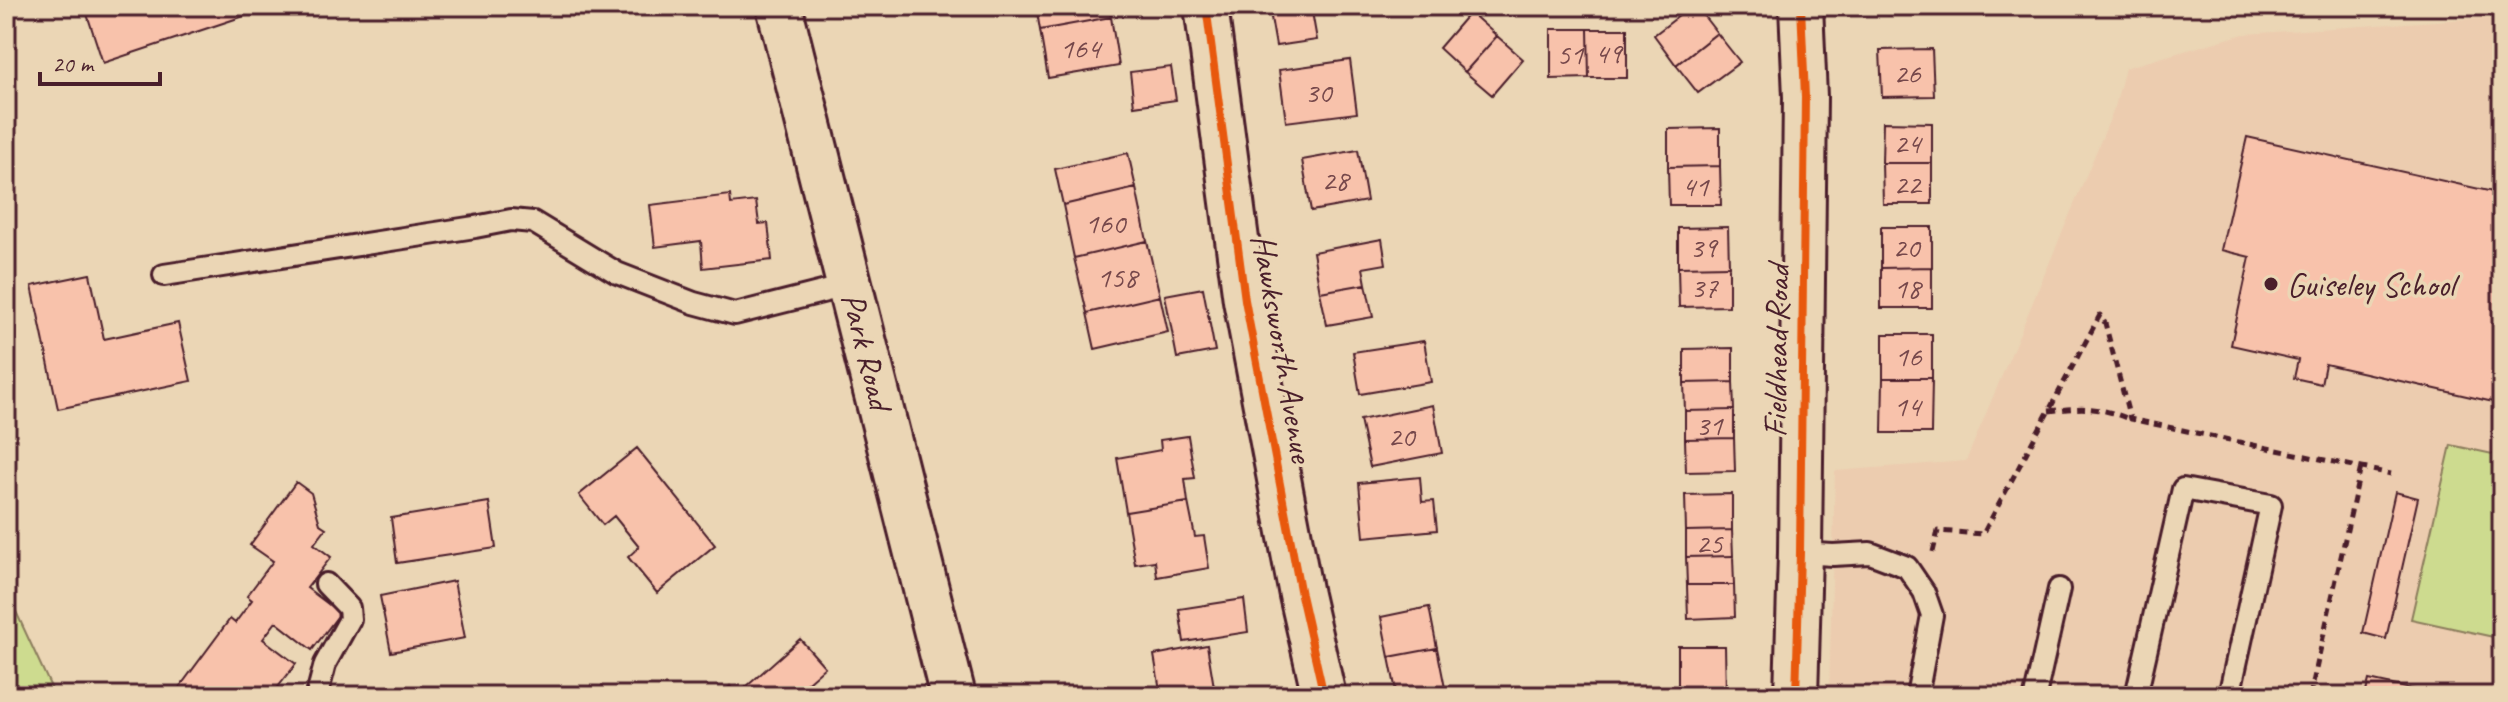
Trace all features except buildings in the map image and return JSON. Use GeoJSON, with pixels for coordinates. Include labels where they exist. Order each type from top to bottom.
{"type":"FeatureCollection","features":[{"type":"Feature","properties":{"kind":"main road","name":"Park Road"},"geometry":{"type":"LineString","coordinates":[[779,6],[953,696]]}},
{"type":"Feature","properties":{"kind":"street","name":"Hawksworth Avenue"},"geometry":{"type":"LineString","coordinates":[[1206,6],[1245,300],[1301,595],[1324,696]]}},
{"type":"Feature","properties":{"kind":"street","name":"Fieldhead Road"},"geometry":{"type":"LineString","coordinates":[[1796,696],[1805,97],[1801,6]]}},
{"type":"Feature","properties":{"kind":"lane"},"geometry":{"type":"LineString","coordinates":[[164,275],[511,220],[533,222],[617,273],[694,303],[735,314],[850,285]]}},
{"type":"Feature","properties":{"kind":"lane"},"geometry":{"type":"LineString","coordinates":[[2136,696],[2183,489],[2271,505],[2229,696]]}},
{"type":"Feature","properties":{"kind":"lane"},"geometry":{"type":"LineString","coordinates":[[1800,553],[1870,553],[1907,567],[1924,592],[1932,615],[1917,696]]}},
{"type":"Feature","properties":{"kind":"lane"},"geometry":{"type":"LineString","coordinates":[[314,696],[325,664],[350,619],[349,608],[326,584]]}},
{"type":"Feature","properties":{"kind":"lane"},"geometry":{"type":"LineString","coordinates":[[2035,696],[2059,589]]}},
{"type":"Feature","properties":{"kind":"path"},"geometry":{"type":"LineString","coordinates":[[1924,592],[1938,531],[1983,534],[2100,315],[2105,323],[2130,419]]}},
{"type":"Feature","properties":{"kind":"path"},"geometry":{"type":"LineString","coordinates":[[2048,411],[2085,407],[2109,411],[2130,419],[2391,474]]}},
{"type":"Feature","properties":{"kind":"path"},"geometry":{"type":"LineString","coordinates":[[2310,696],[2361,467]]}},
{"type":"Feature","properties":{"kind":"shaded area","name":"Guiseley School"},"geometry":{"type":"Polygon","coordinates":[[[2481,18],[2502,21],[2502,696],[1829,696],[1835,471],[1966,461],[2115,107],[2125,68],[2244,34],[2481,18]]]}},
{"type":"Feature","properties":{"kind":"green space"},"geometry":{"type":"Polygon","coordinates":[[[2451,445],[2502,456],[2502,620],[2498,638],[2411,619],[2451,445]]]}},
{"type":"Feature","properties":{"kind":"green space"},"geometry":{"type":"Polygon","coordinates":[[[6,590],[55,696],[6,696],[6,590]]]}},
{"type":"Feature","properties":{"kind":"cycle path"},"geometry":{"type":"LineString","coordinates":[[1206,6],[1245,300],[1301,595],[1324,696]]}},
{"type":"Feature","properties":{"kind":"cycle path"},"geometry":{"type":"LineString","coordinates":[[1796,696],[1805,97],[1801,6]]}},
{"type":"Feature","properties":{"kind":"place","name":"Guiseley School"},"geometry":{"type":"Point","coordinates":[2271,284]}}]}
